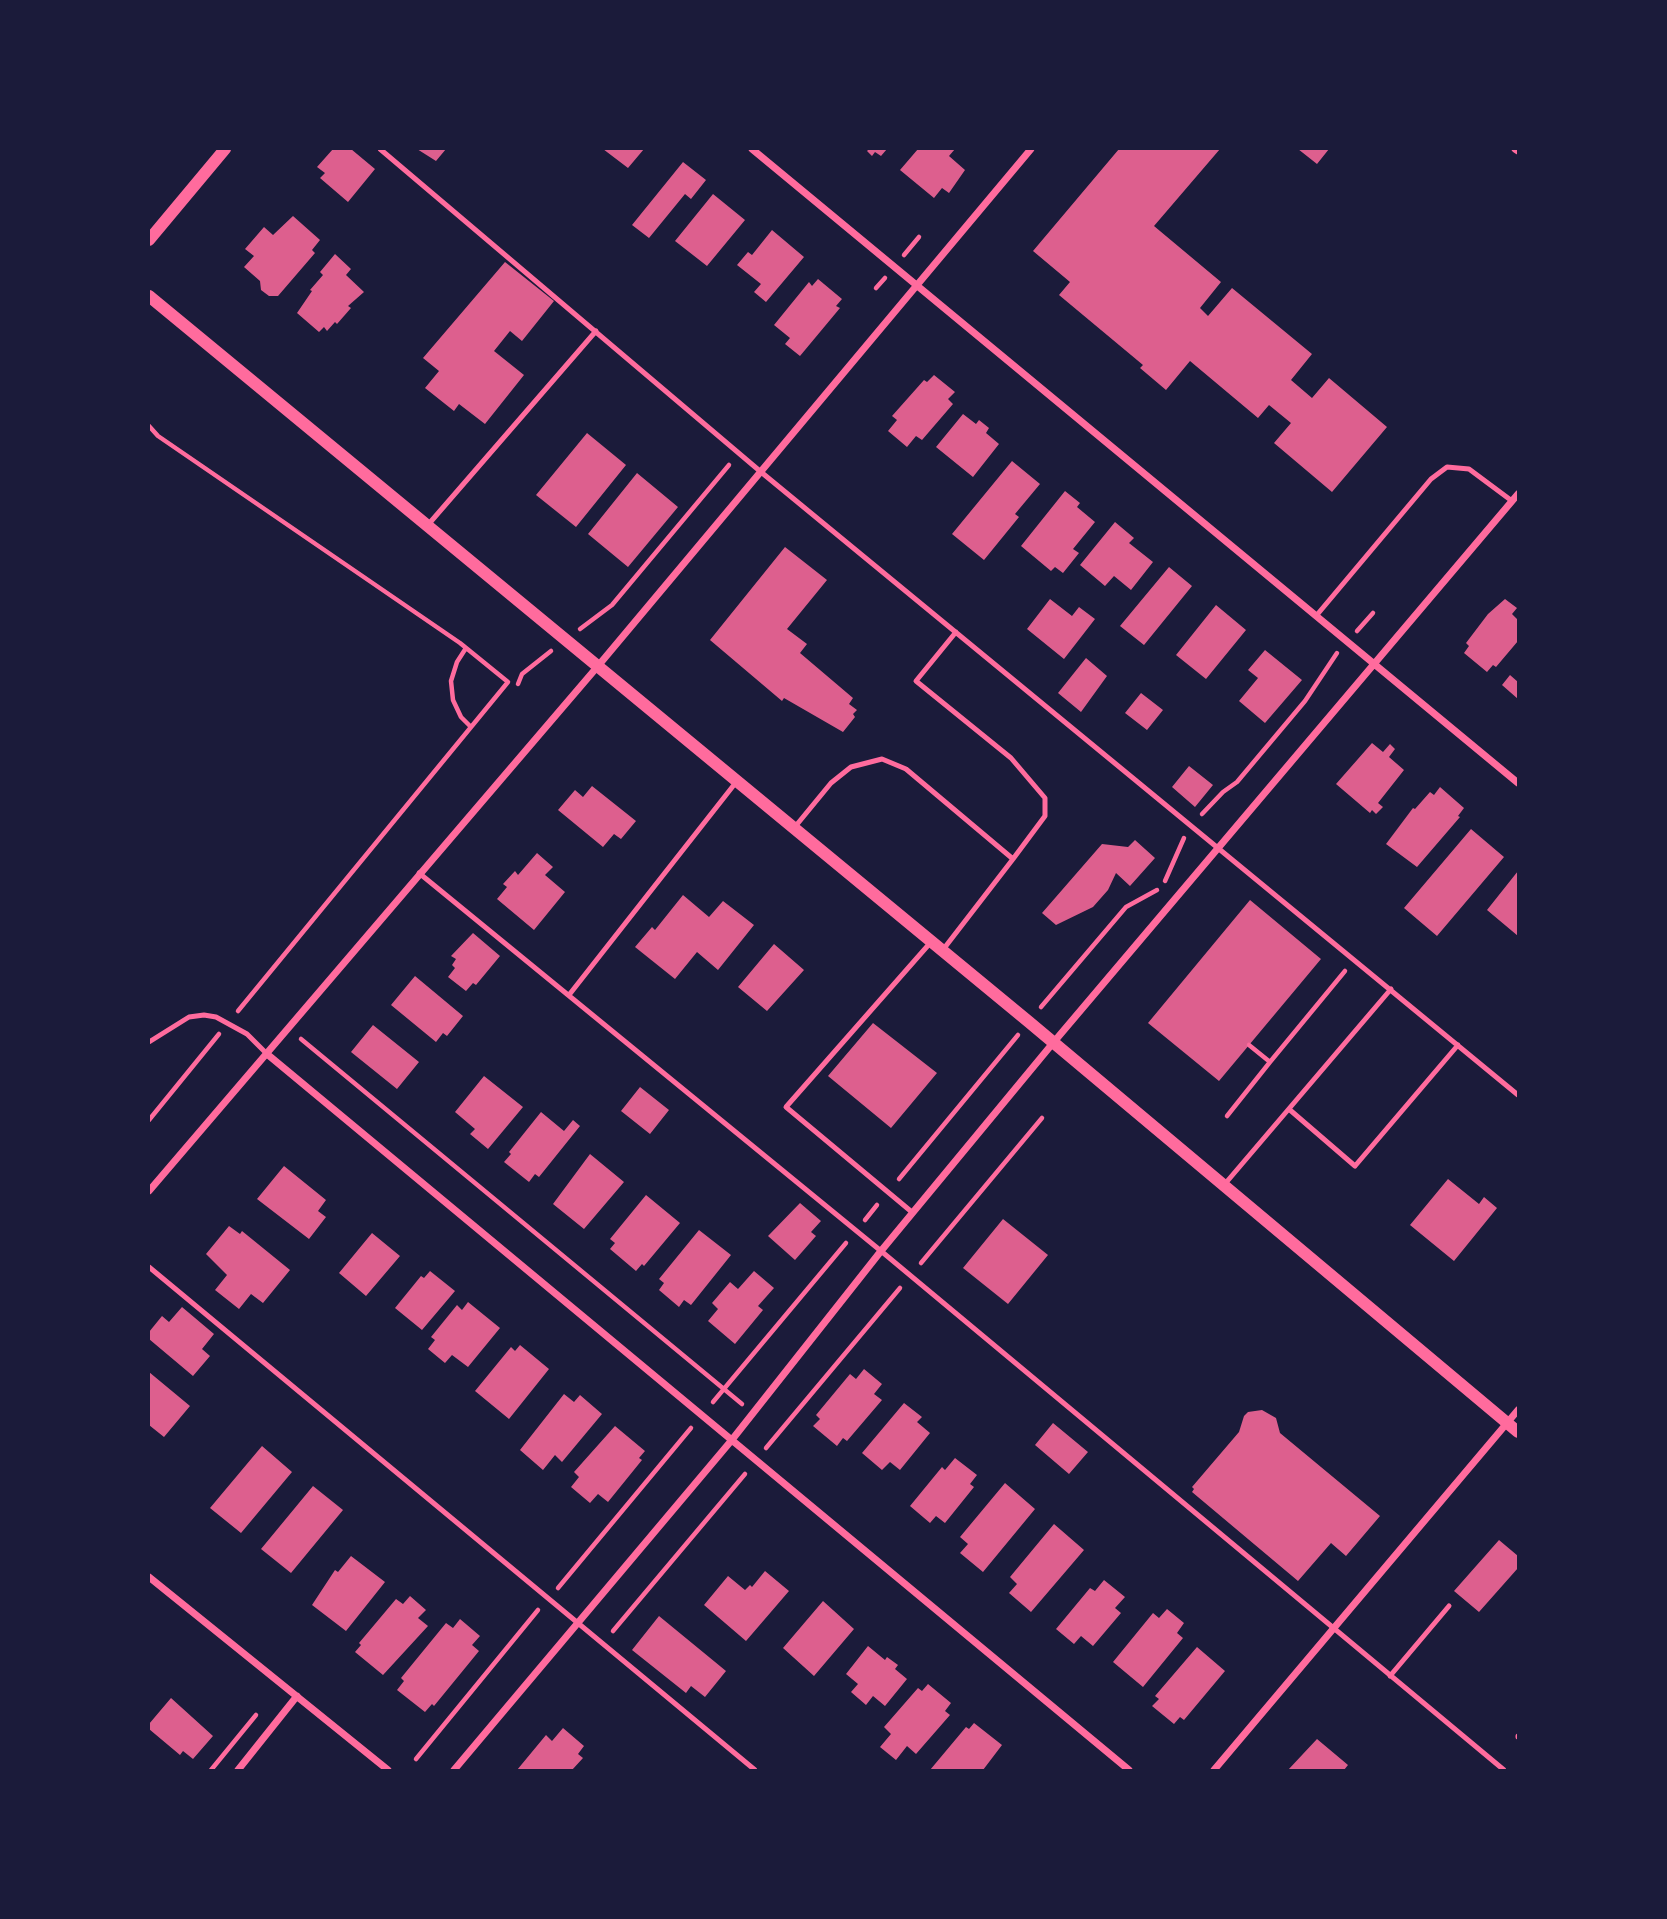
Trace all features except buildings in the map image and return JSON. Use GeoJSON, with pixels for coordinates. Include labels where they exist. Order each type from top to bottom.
{"type":"FeatureCollection","features":[{"type":"Feature","properties":{"kind":"street"},"geometry":{"type":"LineString","coordinates":[[149,240],[225,149]]}},
{"type":"Feature","properties":{"kind":"street"},"geometry":{"type":"LineString","coordinates":[[752,149],[1518,783]]}},
{"type":"Feature","properties":{"kind":"street"},"geometry":{"type":"LineString","coordinates":[[149,1191],[598,666],[1031,149]]}},
{"type":"Feature","properties":{"kind":"street"},"geometry":{"type":"LineString","coordinates":[[149,296],[937,946],[1518,1432]]}},
{"type":"Feature","properties":{"kind":"street"},"geometry":{"type":"LineString","coordinates":[[454,1770],[731,1441],[881,1251],[1053,1043],[1518,494]]}},
{"type":"Feature","properties":{"kind":"street"},"geometry":{"type":"LineString","coordinates":[[267,1054],[1129,1770]]}},
{"type":"Feature","properties":{"kind":"street"},"geometry":{"type":"LineString","coordinates":[[1214,1770],[1518,1410]]}},
{"type":"Feature","properties":{"kind":"street"},"geometry":{"type":"LineString","coordinates":[[149,1577],[388,1770]]}},
{"type":"Feature","properties":{"kind":"street"},"geometry":{"type":"LineString","coordinates":[[238,1770],[297,1696]]}},
{"type":"Feature","properties":{"kind":"lane"},"geometry":{"type":"LineString","coordinates":[[380,149],[761,472],[1518,1095]]}},
{"type":"Feature","properties":{"kind":"lane"},"geometry":{"type":"LineString","coordinates":[[427,526],[596,331]]}},
{"type":"Feature","properties":{"kind":"lane"},"geometry":{"type":"LineString","coordinates":[[1316,616],[1431,479],[1447,467],[1469,469],[1512,501]]}},
{"type":"Feature","properties":{"kind":"lane"},"geometry":{"type":"LineString","coordinates":[[913,1213],[786,1107],[937,946],[1013,859],[1045,816],[1045,797],[1011,758],[916,681],[957,632]]}},
{"type":"Feature","properties":{"kind":"lane"},"geometry":{"type":"LineString","coordinates":[[794,828],[842,772],[862,762],[882,759],[906,769],[1013,859]]}},
{"type":"Feature","properties":{"kind":"lane"},"geometry":{"type":"LineString","coordinates":[[569,995],[737,781]]}},
{"type":"Feature","properties":{"kind":"lane"},"geometry":{"type":"LineString","coordinates":[[419,873],[881,1251],[1504,1770]]}},
{"type":"Feature","properties":{"kind":"lane"},"geometry":{"type":"LineString","coordinates":[[1224,1185],[1391,989]]}},
{"type":"Feature","properties":{"kind":"lane"},"geometry":{"type":"LineString","coordinates":[[149,1042],[188,1017],[216,1017],[247,1034],[267,1054]]}},
{"type":"Feature","properties":{"kind":"lane"},"geometry":{"type":"LineString","coordinates":[[1290,1110],[1355,1166],[1458,1045]]}},
{"type":"Feature","properties":{"kind":"lane"},"geometry":{"type":"LineString","coordinates":[[149,1267],[755,1770]]}},
{"type":"Feature","properties":{"kind":"lane"},"geometry":{"type":"LineString","coordinates":[[1390,1676],[1449,1606]]}},
{"type":"Feature","properties":{"kind":"path"},"geometry":{"type":"LineString","coordinates":[[149,426],[158,436],[466,648],[508,682],[149,1120]]}},
{"type":"Feature","properties":{"kind":"path"},"geometry":{"type":"LineString","coordinates":[[612,605],[739,453]]}},
{"type":"Feature","properties":{"kind":"path"},"geometry":{"type":"LineString","coordinates":[[466,648],[457,662],[451,681],[453,700],[461,718],[471,727]]}},
{"type":"Feature","properties":{"kind":"path"},"geometry":{"type":"LineString","coordinates":[[1227,1116],[1354,959]]}},
{"type":"Feature","properties":{"kind":"path"},"geometry":{"type":"LineString","coordinates":[[416,1759],[1064,980]]}},
{"type":"Feature","properties":{"kind":"path"},"geometry":{"type":"LineString","coordinates":[[289,1029],[753,1414]]}},
{"type":"Feature","properties":{"kind":"path"},"geometry":{"type":"LineString","coordinates":[[1250,1045],[1270,1062]]}},
{"type":"Feature","properties":{"kind":"path"},"geometry":{"type":"LineString","coordinates":[[603,1643],[1042,1118]]}},
{"type":"Feature","properties":{"kind":"path"},"geometry":{"type":"LineString","coordinates":[[211,1770],[256,1715]]}}]}
